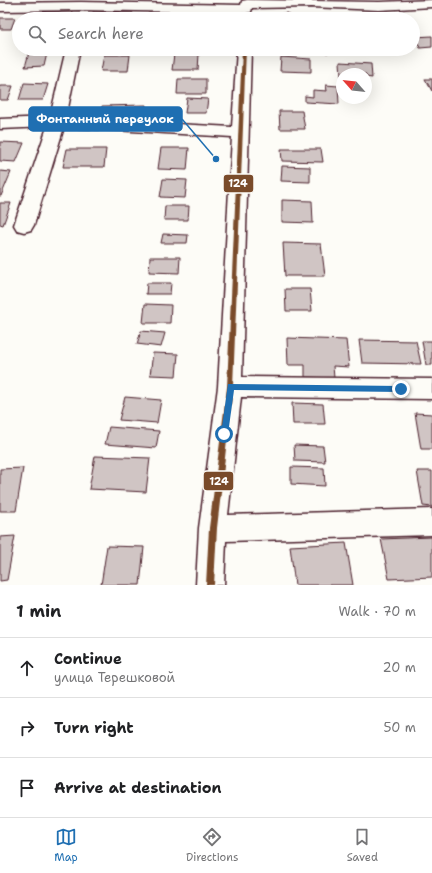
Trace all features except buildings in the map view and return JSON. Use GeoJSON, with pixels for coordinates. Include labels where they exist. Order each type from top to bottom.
{"type":"FeatureCollection","features":[{"type":"Feature","properties":{"kind":"street"},"geometry":{"type":"LineString","coordinates":[[0,7],[246,8],[311,3],[379,6],[432,3]]}},
{"type":"Feature","properties":{"kind":"street"},"geometry":{"type":"LineString","coordinates":[[24,225],[57,122],[71,56]]}},
{"type":"Feature","properties":{"kind":"street"},"geometry":{"type":"LineString","coordinates":[[210,585],[213,528],[230,387],[244,56]]}},
{"type":"Feature","properties":{"kind":"street"},"geometry":{"type":"LineString","coordinates":[[0,124],[57,122],[240,132]]}},
{"type":"Feature","properties":{"kind":"street"},"geometry":{"type":"LineString","coordinates":[[230,387],[432,389]]}},
{"type":"Feature","properties":{"kind":"street"},"geometry":{"type":"LineString","coordinates":[[213,528],[432,522]]}},
{"type":"Feature","properties":{"kind":"transit line","name":"124"},"geometry":{"type":"LineString","coordinates":[[210,585],[213,528],[230,387],[244,56]]}},
{"type":"Feature","properties":{"kind":"place","name":"Фонтанный переулок"},"geometry":{"type":"Point","coordinates":[216,159]}},
{"type":"Feature","properties":{"kind":"route"},"geometry":{"type":"LineString","coordinates":[[224,434],[230,387],[401,389]]}}]}
